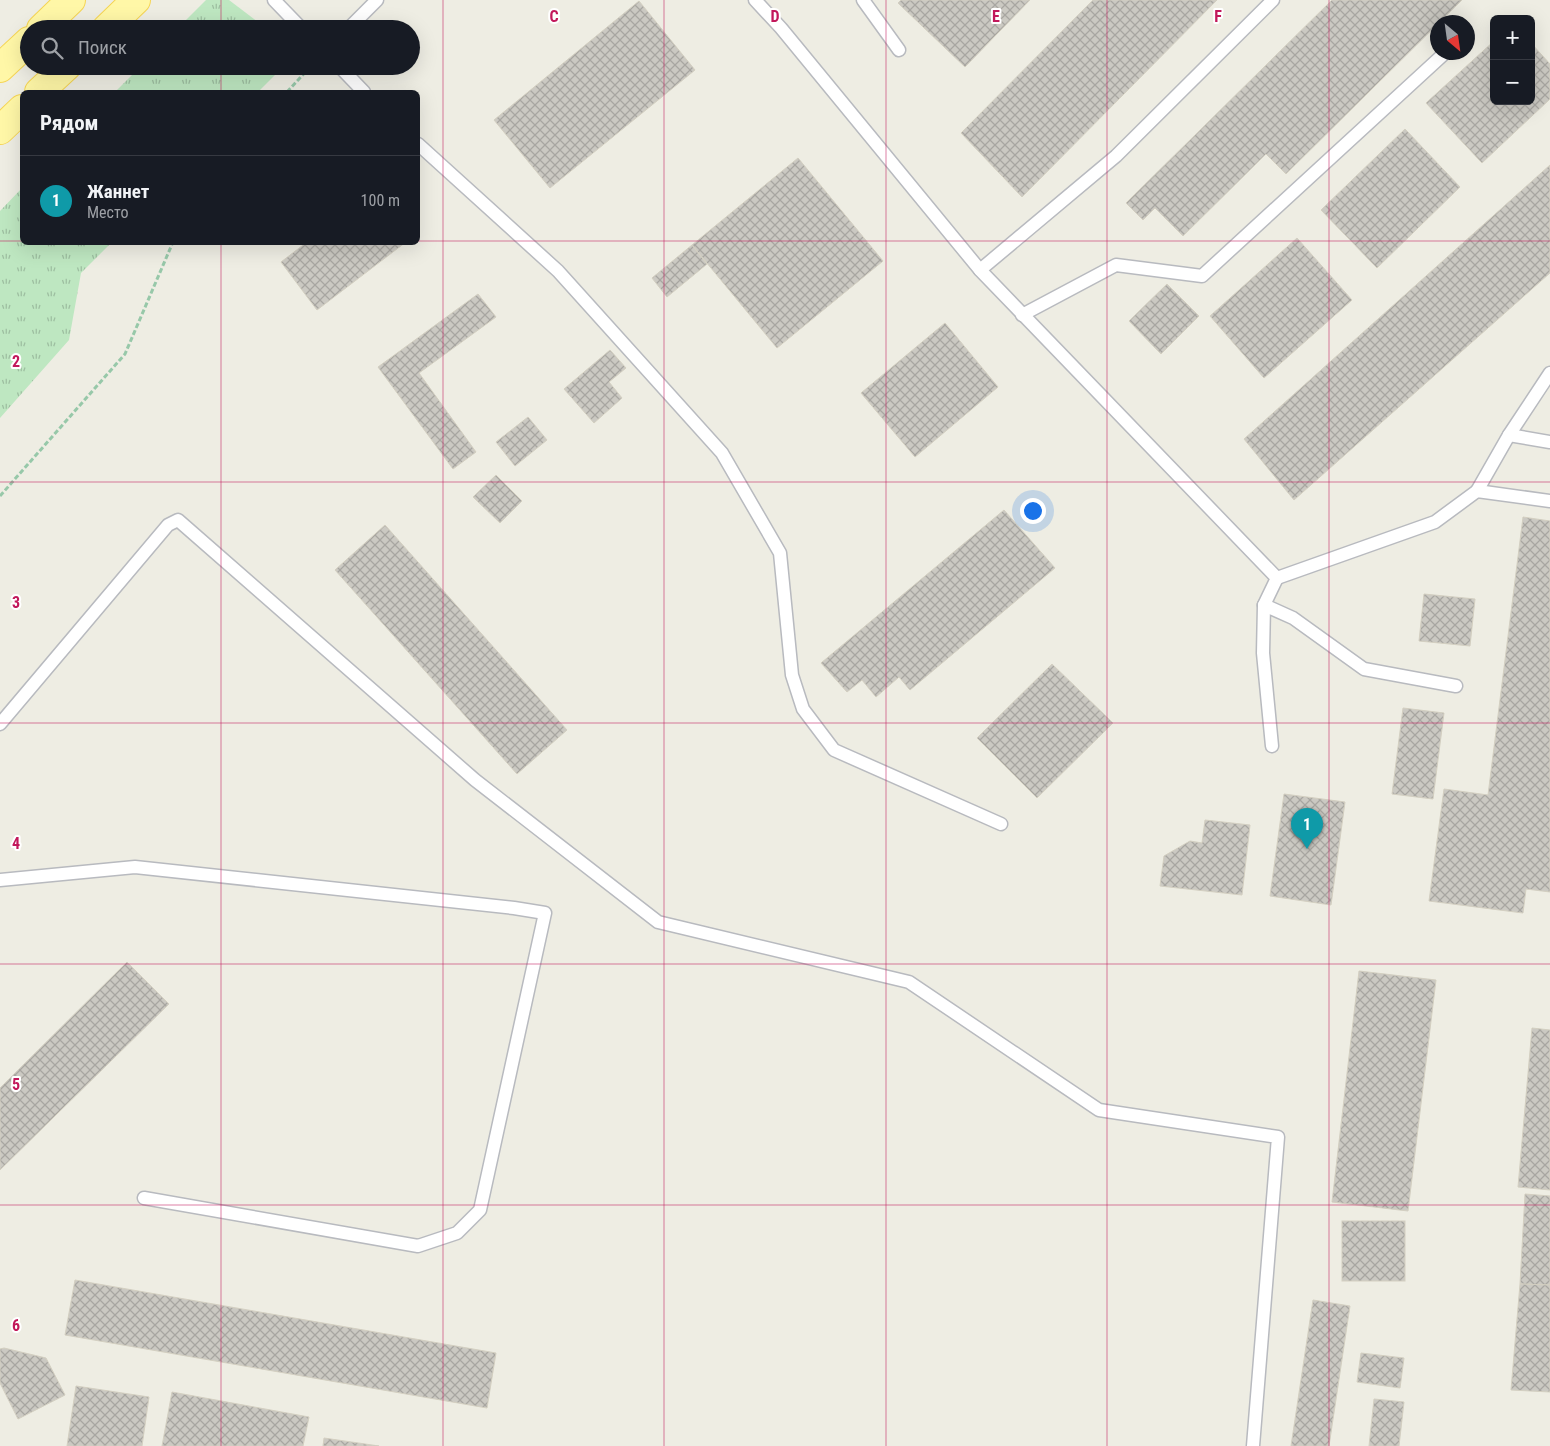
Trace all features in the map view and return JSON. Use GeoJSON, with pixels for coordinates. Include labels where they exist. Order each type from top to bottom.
{"type":"FeatureCollection","features":[{"type":"Feature","properties":{"kind":"main road"},"geometry":{"type":"LineString","coordinates":[[51,20],[72,0]]}},
{"type":"Feature","properties":{"kind":"main road"},"geometry":{"type":"LineString","coordinates":[[115,20],[136,0]]}},
{"type":"Feature","properties":{"kind":"main road"},"geometry":{"type":"LineString","coordinates":[[0,68],[20,49]]}},
{"type":"Feature","properties":{"kind":"main road"},"geometry":{"type":"LineString","coordinates":[[41,90],[57,75]]}},
{"type":"Feature","properties":{"kind":"main road"},"geometry":{"type":"LineString","coordinates":[[0,130],[20,111]]}},
{"type":"Feature","properties":{"kind":"lane"},"geometry":{"type":"LineString","coordinates":[[274,0],[293,20]]}},
{"type":"Feature","properties":{"kind":"lane"},"geometry":{"type":"LineString","coordinates":[[357,20],[377,0]]}},
{"type":"Feature","properties":{"kind":"lane"},"geometry":{"type":"LineString","coordinates":[[755,0],[781,28],[980,270],[1277,578]]}},
{"type":"Feature","properties":{"kind":"lane"},"geometry":{"type":"LineString","coordinates":[[863,0],[899,50]]}},
{"type":"Feature","properties":{"kind":"lane"},"geometry":{"type":"LineString","coordinates":[[980,270],[1116,156],[1273,0]]}},
{"type":"Feature","properties":{"kind":"lane"},"geometry":{"type":"LineString","coordinates":[[1022,315],[1116,265],[1202,276],[1437,60]]}},
{"type":"Feature","properties":{"kind":"lane"},"geometry":{"type":"LineString","coordinates":[[348,75],[362,90]]}},
{"type":"Feature","properties":{"kind":"lane"},"geometry":{"type":"LineString","coordinates":[[420,146],[558,272],[722,453],[780,553],[792,675],[803,709],[834,750],[1001,824]]}},
{"type":"Feature","properties":{"kind":"lane"},"geometry":{"type":"LineString","coordinates":[[1272,746],[1264,652],[1264,605],[1277,578],[1435,522],[1477,491],[1509,435],[1550,373]]}},
{"type":"Feature","properties":{"kind":"lane"},"geometry":{"type":"LineString","coordinates":[[1509,435],[1550,442]]}},
{"type":"Feature","properties":{"kind":"lane"},"geometry":{"type":"LineString","coordinates":[[1477,491],[1550,501]]}},
{"type":"Feature","properties":{"kind":"lane"},"geometry":{"type":"LineString","coordinates":[[0,724],[168,525],[178,520],[474,780],[658,922],[909,982],[1099,1110],[1278,1137],[1253,1446]]}},
{"type":"Feature","properties":{"kind":"lane"},"geometry":{"type":"LineString","coordinates":[[1264,605],[1293,618],[1364,669],[1456,686]]}},
{"type":"Feature","properties":{"kind":"lane"},"geometry":{"type":"LineString","coordinates":[[0,880],[135,867],[514,908],[545,913],[480,1210],[458,1233],[418,1246],[144,1198]]}},
{"type":"Feature","properties":{"kind":"path"},"geometry":{"type":"LineString","coordinates":[[289,90],[303,75]]}},
{"type":"Feature","properties":{"kind":"path"},"geometry":{"type":"LineString","coordinates":[[0,496],[125,354],[172,245]]}},
{"type":"Feature","properties":{"kind":"green space"},"geometry":{"type":"Polygon","coordinates":[[[206,0],[229,0],[255,20],[186,20],[206,0]]]}},
{"type":"Feature","properties":{"kind":"green space"},"geometry":{"type":"Polygon","coordinates":[[[132,75],[275,75],[260,90],[117,90],[132,75]]]}},
{"type":"Feature","properties":{"kind":"green space"},"geometry":{"type":"Polygon","coordinates":[[[20,190],[20,245],[109,245],[81,273],[69,340],[0,418],[0,211],[20,190]]]}},
{"type":"Feature","properties":{"kind":"building"},"geometry":{"type":"Polygon","coordinates":[[[901,0],[1030,0],[965,67],[898,3],[901,0]]]}},
{"type":"Feature","properties":{"kind":"building"},"geometry":{"type":"Polygon","coordinates":[[[1093,0],[1217,0],[1022,197],[961,133],[1093,0]]]}},
{"type":"Feature","properties":{"kind":"building"},"geometry":{"type":"Polygon","coordinates":[[[1332,0],[1462,0],[1447,15],[1430,15],[1430,32],[1286,174],[1266,154],[1183,236],[1155,208],[1143,220],[1126,203],[1332,0]]]}},
{"type":"Feature","properties":{"kind":"building"},"geometry":{"type":"Polygon","coordinates":[[[639,1],[695,70],[550,188],[494,120],[639,1]]]}},
{"type":"Feature","properties":{"kind":"building"},"geometry":{"type":"Polygon","coordinates":[[[1490,45],[1490,105],[1535,105],[1535,47],[1550,64],[1550,99],[1482,163],[1426,103],[1490,45]]]}},
{"type":"Feature","properties":{"kind":"building"},"geometry":{"type":"Polygon","coordinates":[[[1405,129],[1460,187],[1377,268],[1321,210],[1405,129]]]}},
{"type":"Feature","properties":{"kind":"building"},"geometry":{"type":"Polygon","coordinates":[[[798,158],[883,261],[777,348],[692,245],[798,158]]]}},
{"type":"Feature","properties":{"kind":"building"},"geometry":{"type":"Polygon","coordinates":[[[1550,165],[1550,273],[1294,500],[1244,439],[1550,165]]]}},
{"type":"Feature","properties":{"kind":"building"},"geometry":{"type":"Polygon","coordinates":[[[1297,238],[1352,300],[1264,378],[1210,316],[1297,238]]]}},
{"type":"Feature","properties":{"kind":"building"},"geometry":{"type":"Polygon","coordinates":[[[303,245],[402,245],[317,310],[281,262],[303,245]]]}},
{"type":"Feature","properties":{"kind":"building"},"geometry":{"type":"Polygon","coordinates":[[[692,245],[707,264],[667,297],[652,278],[692,245]]]}},
{"type":"Feature","properties":{"kind":"building"},"geometry":{"type":"Polygon","coordinates":[[[1167,284],[1199,316],[1161,354],[1129,321],[1167,284]]]}},
{"type":"Feature","properties":{"kind":"building"},"geometry":{"type":"Polygon","coordinates":[[[478,294],[496,317],[419,373],[476,452],[453,469],[378,367],[478,294]]]}},
{"type":"Feature","properties":{"kind":"building"},"geometry":{"type":"Polygon","coordinates":[[[945,323],[998,387],[915,457],[861,393],[945,323]]]}},
{"type":"Feature","properties":{"kind":"building"},"geometry":{"type":"Polygon","coordinates":[[[610,350],[626,368],[609,382],[622,398],[594,423],[564,389],[610,350]]]}},
{"type":"Feature","properties":{"kind":"building"},"geometry":{"type":"Polygon","coordinates":[[[528,417],[547,440],[515,466],[496,442],[528,417]]]}},
{"type":"Feature","properties":{"kind":"building"},"geometry":{"type":"Polygon","coordinates":[[[496,475],[522,501],[500,523],[473,497],[496,475]]]}},
{"type":"Feature","properties":{"kind":"building"},"geometry":{"type":"Polygon","coordinates":[[[1004,510],[1055,568],[910,690],[899,677],[876,697],[862,680],[847,692],[821,663],[1004,510]]]}},
{"type":"Feature","properties":{"kind":"building"},"geometry":{"type":"Polygon","coordinates":[[[1523,517],[1550,521],[1550,892],[1526,889],[1523,913],[1429,901],[1444,789],[1488,795],[1523,517]]]}},
{"type":"Feature","properties":{"kind":"building"},"geometry":{"type":"Polygon","coordinates":[[[385,525],[567,730],[517,774],[335,570],[385,525]]]}},
{"type":"Feature","properties":{"kind":"building"},"geometry":{"type":"Polygon","coordinates":[[[1424,594],[1475,599],[1470,646],[1419,641],[1424,594]]]}},
{"type":"Feature","properties":{"kind":"building"},"geometry":{"type":"Polygon","coordinates":[[[1052,664],[1113,723],[1037,798],[977,738],[1052,664]]]}},
{"type":"Feature","properties":{"kind":"building"},"geometry":{"type":"Polygon","coordinates":[[[1403,708],[1444,713],[1433,799],[1392,794],[1403,708]]]}},
{"type":"Feature","properties":{"kind":"building"},"geometry":{"type":"Polygon","coordinates":[[[1284,794],[1345,802],[1331,905],[1270,896],[1284,794]]]}},
{"type":"Feature","properties":{"kind":"building"},"geometry":{"type":"Polygon","coordinates":[[[1205,820],[1250,825],[1242,895],[1160,886],[1164,856],[1190,841],[1202,843],[1205,820]]]}},
{"type":"Feature","properties":{"kind":"building"},"geometry":{"type":"Polygon","coordinates":[[[127,962],[169,1004],[0,1170],[0,1088],[127,962]]]}},
{"type":"Feature","properties":{"kind":"building"},"geometry":{"type":"Polygon","coordinates":[[[1359,971],[1436,980],[1408,1211],[1332,1202],[1359,971]]]}},
{"type":"Feature","properties":{"kind":"building"},"geometry":{"type":"Polygon","coordinates":[[[1532,1028],[1550,1030],[1550,1190],[1518,1187],[1532,1028]]]}},
{"type":"Feature","properties":{"kind":"building"},"geometry":{"type":"Polygon","coordinates":[[[1525,1194],[1550,1196],[1550,1285],[1520,1284],[1525,1194]]]}},
{"type":"Feature","properties":{"kind":"building"},"geometry":{"type":"Polygon","coordinates":[[[1342,1221],[1405,1221],[1405,1281],[1342,1281],[1342,1221]]]}},
{"type":"Feature","properties":{"kind":"building"},"geometry":{"type":"Polygon","coordinates":[[[75,1280],[496,1353],[487,1408],[65,1335],[75,1280]]]}},
{"type":"Feature","properties":{"kind":"building"},"geometry":{"type":"Polygon","coordinates":[[[1520,1284],[1550,1285],[1550,1392],[1511,1390],[1520,1284]]]}},
{"type":"Feature","properties":{"kind":"building"},"geometry":{"type":"Polygon","coordinates":[[[1313,1300],[1350,1306],[1329,1446],[1291,1446],[1313,1300]]]}},
{"type":"Feature","properties":{"kind":"building"},"geometry":{"type":"Polygon","coordinates":[[[4,1348],[46,1358],[65,1395],[18,1419],[0,1383],[0,1349],[4,1348]]]}},
{"type":"Feature","properties":{"kind":"building"},"geometry":{"type":"Polygon","coordinates":[[[1361,1353],[1404,1358],[1400,1388],[1357,1382],[1361,1353]]]}},
{"type":"Feature","properties":{"kind":"building"},"geometry":{"type":"Polygon","coordinates":[[[76,1386],[149,1397],[142,1446],[67,1446],[76,1386]]]}},
{"type":"Feature","properties":{"kind":"building"},"geometry":{"type":"Polygon","coordinates":[[[172,1392],[309,1417],[303,1446],[162,1446],[172,1392]]]}},
{"type":"Feature","properties":{"kind":"building"},"geometry":{"type":"Polygon","coordinates":[[[1374,1399],[1404,1402],[1399,1446],[1369,1446],[1374,1399]]]}},
{"type":"Feature","properties":{"kind":"building"},"geometry":{"type":"Polygon","coordinates":[[[324,1438],[379,1446],[323,1446],[324,1438]]]}},
{"type":"Feature","properties":{"kind":"place","name":"Жаннет"},"geometry":{"type":"Point","coordinates":[1307,849]}}]}
